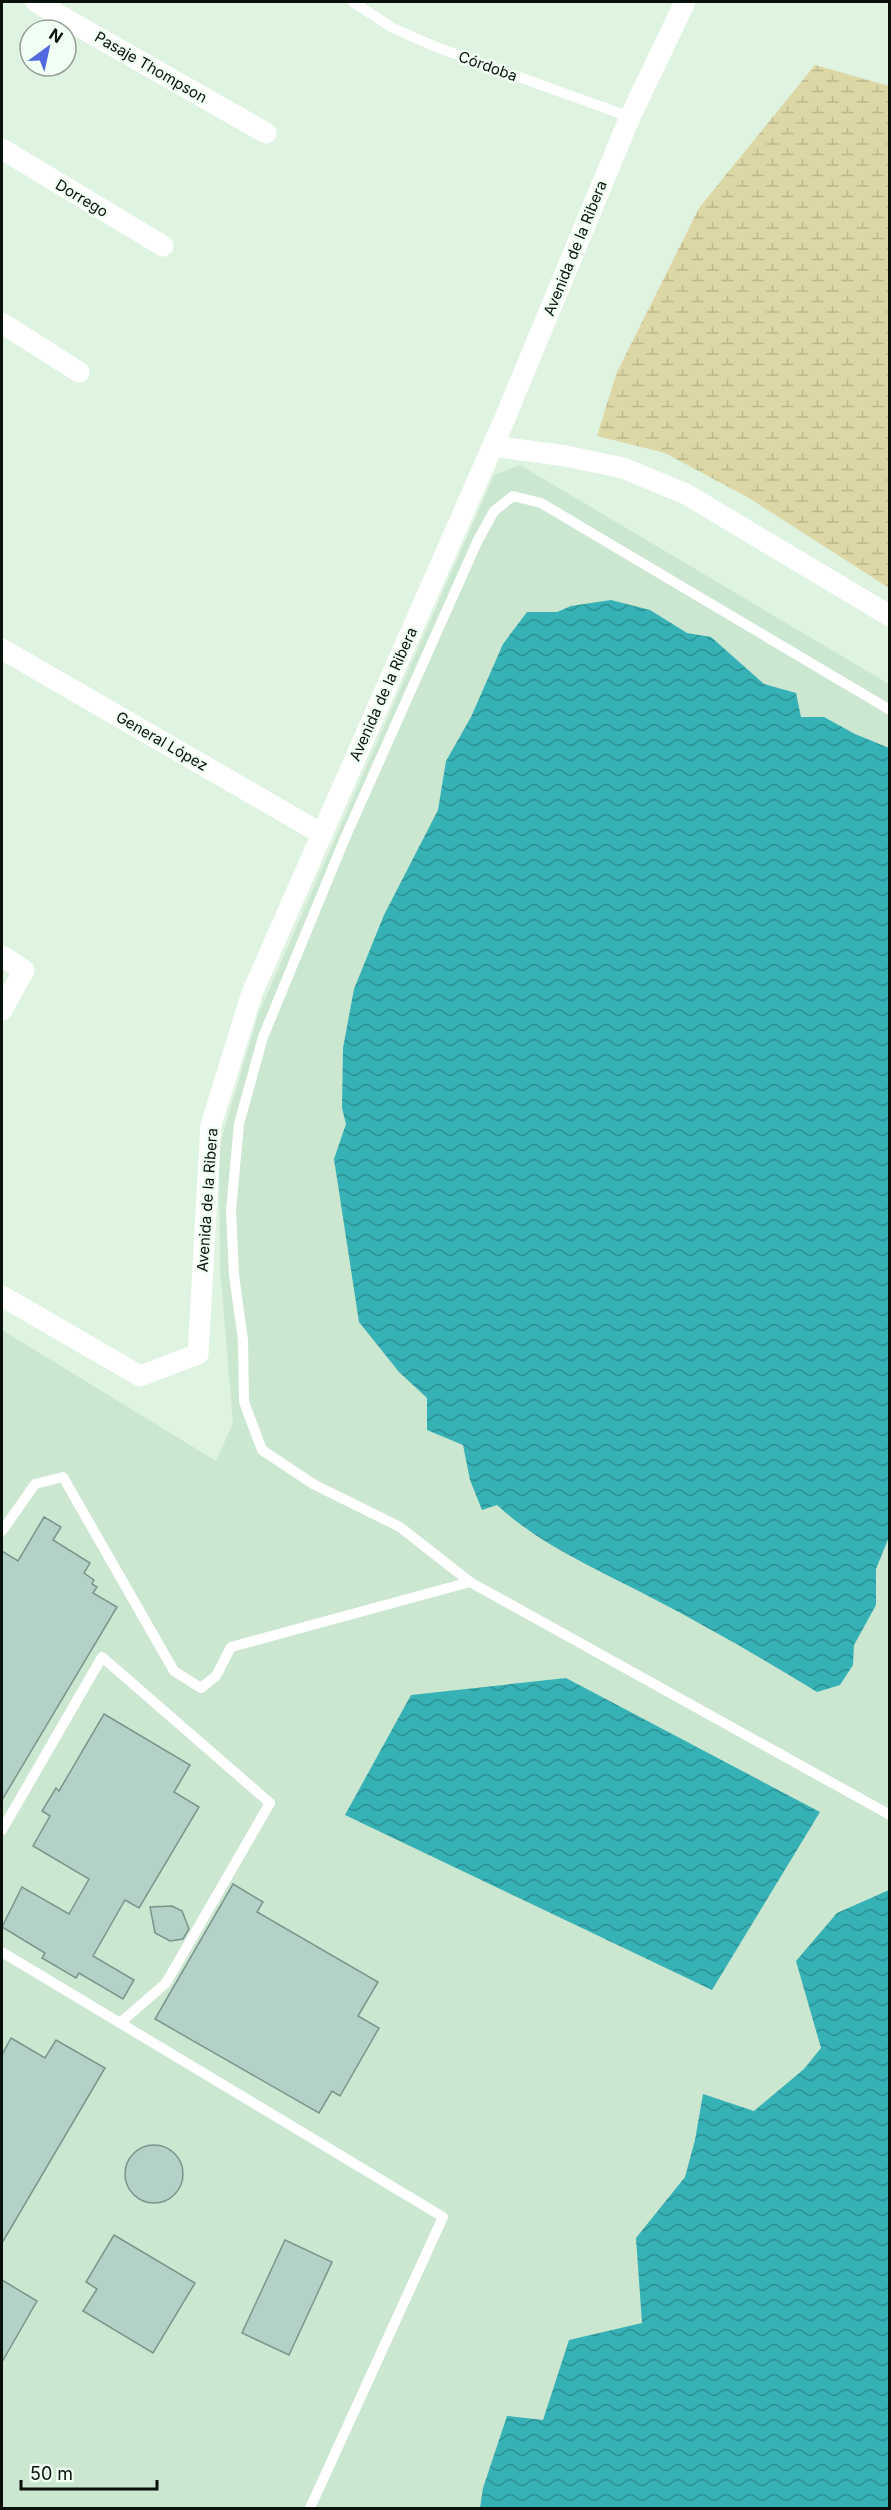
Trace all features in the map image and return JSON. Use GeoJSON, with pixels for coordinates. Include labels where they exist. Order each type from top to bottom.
{"type":"FeatureCollection","features":[{"type":"Feature","properties":{"kind":"street","name":"Pasaje Thompson"},"geometry":{"type":"LineString","coordinates":[[36,2],[266,133]]}},
{"type":"Feature","properties":{"kind":"street","name":"Avenida de la Ribera"},"geometry":{"type":"LineString","coordinates":[[2,1296],[140,1376],[198,1354],[211,1125],[252,993],[493,446],[630,117],[685,2]]}},
{"type":"Feature","properties":{"kind":"street","name":"Dorrego"},"geometry":{"type":"LineString","coordinates":[[2,149],[163,246]]}},
{"type":"Feature","properties":{"kind":"street"},"geometry":{"type":"LineString","coordinates":[[2,323],[79,372]]}},
{"type":"Feature","properties":{"kind":"street"},"geometry":{"type":"LineString","coordinates":[[493,446],[566,456],[623,468],[686,494],[890,616]]}},
{"type":"Feature","properties":{"kind":"street","name":"General López"},"geometry":{"type":"LineString","coordinates":[[3,653],[322,834]]}},
{"type":"Feature","properties":{"kind":"street"},"geometry":{"type":"LineString","coordinates":[[2,956],[24,970],[2,1010]]}},
{"type":"Feature","properties":{"kind":"lane","name":"Córdoba"},"geometry":{"type":"LineString","coordinates":[[353,2],[393,28],[436,47],[630,117]]}},
{"type":"Feature","properties":{"kind":"lane"},"geometry":{"type":"LineString","coordinates":[[890,710],[541,503],[513,496],[494,511],[478,540],[345,838],[263,1037],[239,1124],[231,1210],[234,1275],[243,1340],[244,1402],[262,1450],[313,1484],[400,1527],[470,1582],[890,1815]]}},
{"type":"Feature","properties":{"kind":"lane"},"geometry":{"type":"LineString","coordinates":[[2,1531],[35,1484],[63,1477],[174,1671],[201,1688],[216,1676],[231,1647],[470,1582]]}},
{"type":"Feature","properties":{"kind":"lane"},"geometry":{"type":"LineString","coordinates":[[2,1830],[102,1657],[270,1803],[166,1983],[120,2023]]}},
{"type":"Feature","properties":{"kind":"lane"},"geometry":{"type":"LineString","coordinates":[[2,1952],[443,2217],[310,2508]]}},
{"type":"Feature","properties":{"kind":"shaded area"},"geometry":{"type":"Polygon","coordinates":[[[520,465],[889,684],[889,2508],[2,2508],[2,1330],[216,1461],[233,1423],[220,1267],[219,1147],[258,1015],[494,475],[520,465]]]}},
{"type":"Feature","properties":{"kind":"green space"},"geometry":{"type":"Polygon","coordinates":[[[815,65],[889,86],[889,588],[749,498],[665,453],[597,436],[617,372],[699,208],[815,65]]]}},
{"type":"Feature","properties":{"kind":"water"},"geometry":{"type":"Polygon","coordinates":[[[611,600],[650,610],[687,633],[711,637],[764,684],[796,693],[801,717],[824,717],[855,734],[889,748],[889,1537],[876,1569],[876,1605],[854,1645],[853,1665],[840,1685],[817,1692],[696,1621],[552,1545],[514,1520],[497,1505],[482,1510],[470,1480],[463,1445],[427,1430],[427,1398],[399,1372],[359,1322],[334,1159],[346,1124],[342,1108],[343,1048],[354,989],[384,915],[438,810],[446,761],[471,717],[503,644],[527,612],[557,612],[571,606],[611,600]]]}},
{"type":"Feature","properties":{"kind":"water"},"geometry":{"type":"Polygon","coordinates":[[[566,1678],[820,1812],[712,1990],[345,1815],[411,1695],[566,1678]]]}},
{"type":"Feature","properties":{"kind":"water"},"geometry":{"type":"Polygon","coordinates":[[[889,1890],[889,2508],[480,2508],[483,2488],[507,2416],[543,2420],[569,2340],[642,2323],[636,2238],[685,2177],[695,2140],[703,2094],[754,2111],[804,2069],[821,2048],[796,1961],[837,1913],[889,1890]]]}},
{"type":"Feature","properties":{"kind":"building"},"geometry":{"type":"Polygon","coordinates":[[[44,1517],[61,1527],[53,1540],[90,1563],[84,1573],[94,1580],[92,1584],[97,1587],[93,1593],[117,1607],[2,1800],[2,1551],[18,1561],[44,1517]]]}},
{"type":"Feature","properties":{"kind":"building"},"geometry":{"type":"Polygon","coordinates":[[[104,1714],[190,1765],[174,1792],[199,1807],[139,1908],[125,1900],[93,1956],[134,1980],[123,1999],[79,1973],[76,1978],[42,1958],[45,1953],[2,1927],[22,1887],[69,1914],[89,1879],[33,1846],[50,1816],[42,1811],[56,1788],[59,1791],[104,1714]]]}},
{"type":"Feature","properties":{"kind":"building"},"geometry":{"type":"Polygon","coordinates":[[[233,1884],[263,1902],[257,1912],[378,1982],[358,2016],[379,2028],[340,2096],[332,2091],[319,2113],[155,2019],[233,1884]]]}},
{"type":"Feature","properties":{"kind":"building"},"geometry":{"type":"Polygon","coordinates":[[[172,1906],[182,1911],[189,1929],[183,1939],[170,1941],[155,1933],[150,1907],[172,1906]]]}},
{"type":"Feature","properties":{"kind":"building"},"geometry":{"type":"Polygon","coordinates":[[[11,2038],[45,2058],[56,2040],[105,2068],[2,2243],[2,2055],[11,2038]]]}},
{"type":"Feature","properties":{"kind":"building"},"geometry":{"type":"Polygon","coordinates":[[[154,2145],[170,2150],[178,2158],[183,2174],[178,2190],[170,2198],[154,2203],[138,2198],[130,2190],[125,2174],[130,2158],[138,2150],[154,2145]]]}},
{"type":"Feature","properties":{"kind":"building"},"geometry":{"type":"Polygon","coordinates":[[[114,2235],[195,2283],[153,2353],[83,2311],[97,2289],[86,2282],[114,2235]]]}},
{"type":"Feature","properties":{"kind":"building"},"geometry":{"type":"Polygon","coordinates":[[[285,2240],[332,2262],[289,2355],[242,2333],[285,2240]]]}},
{"type":"Feature","properties":{"kind":"building"},"geometry":{"type":"Polygon","coordinates":[[[2,2280],[37,2301],[2,2362],[2,2280]]]}}]}
